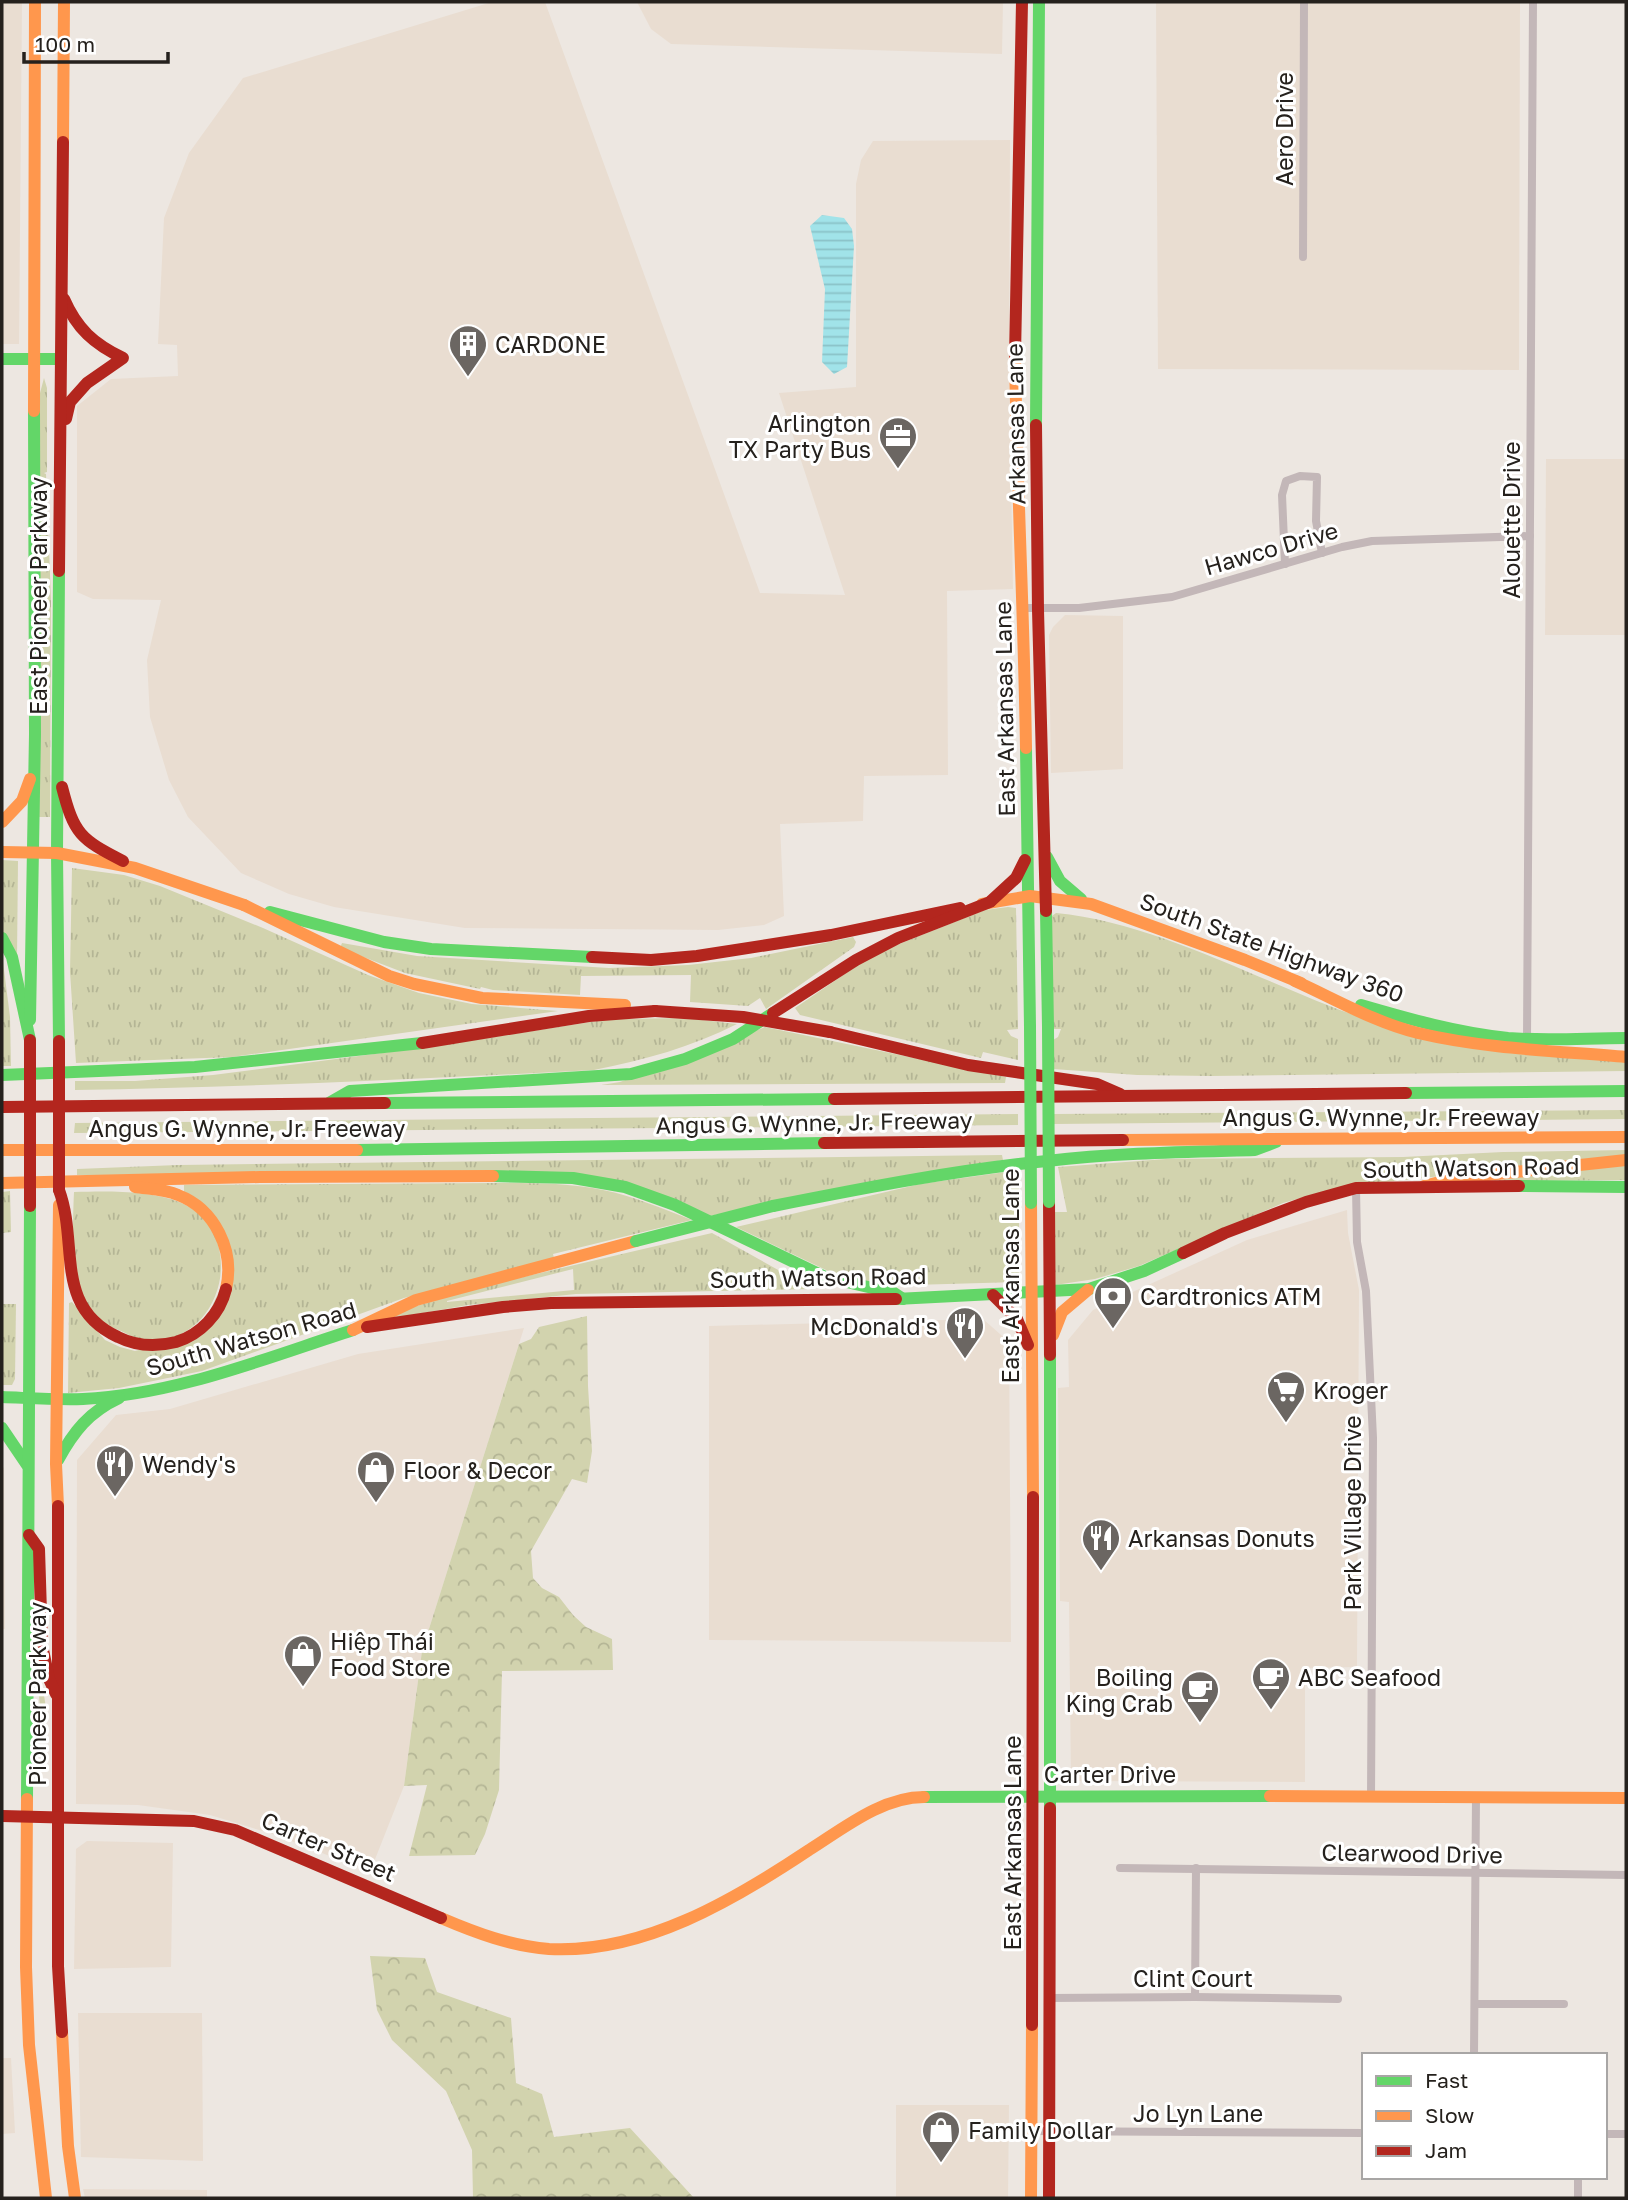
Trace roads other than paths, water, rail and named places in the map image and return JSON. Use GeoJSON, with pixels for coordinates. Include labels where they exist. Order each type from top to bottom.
{"type":"FeatureCollection","features":[{"type":"Feature","properties":{"kind":"main road","name":"East Pioneer Parkway"},"geometry":{"type":"LineString","coordinates":[[30,1206],[36,524],[33,359],[35,2]]}},
{"type":"Feature","properties":{"kind":"main road","name":"East Pioneer Parkway"},"geometry":{"type":"LineString","coordinates":[[59,1190],[57,853],[64,2]]}},
{"type":"Feature","properties":{"kind":"main road","name":"Arkansas Lane"},"geometry":{"type":"LineString","coordinates":[[1015,354],[1022,2]]}},
{"type":"Feature","properties":{"kind":"main road","name":"Arkansas Lane"},"geometry":{"type":"LineString","coordinates":[[1039,2],[1035,223],[1043,845]]}},
{"type":"Feature","properties":{"kind":"main road"},"geometry":{"type":"LineString","coordinates":[[60,454],[69,402],[87,383],[123,358],[100,348],[81,334],[61,290]]}},
{"type":"Feature","properties":{"kind":"main road","name":"East Arkansas Lane"},"geometry":{"type":"LineString","coordinates":[[1015,354],[1030,896],[1034,1795],[1031,2198]]}},
{"type":"Feature","properties":{"kind":"main road"},"geometry":{"type":"LineString","coordinates":[[2,359],[61,359]]}},
{"type":"Feature","properties":{"kind":"main road"},"geometry":{"type":"LineString","coordinates":[[2,822],[22,801],[34,769]]}},
{"type":"Feature","properties":{"kind":"main road"},"geometry":{"type":"LineString","coordinates":[[58,777],[71,820],[79,831],[88,840],[135,868]]}},
{"type":"Feature","properties":{"kind":"main road"},"geometry":{"type":"LineString","coordinates":[[327,1104],[350,1091],[631,1074],[685,1059],[733,1039],[856,960],[898,938],[990,902],[1022,872],[1027,838]]}},
{"type":"Feature","properties":{"kind":"main road"},"geometry":{"type":"LineString","coordinates":[[1043,845],[1050,865],[1061,883],[1091,904]]}},
{"type":"Feature","properties":{"kind":"main road","name":"East Arkansas Lane"},"geometry":{"type":"LineString","coordinates":[[1043,845],[1047,897],[1049,1202],[1048,2198]]}},
{"type":"Feature","properties":{"kind":"main road"},"geometry":{"type":"LineString","coordinates":[[2,852],[57,853],[135,868],[244,905],[393,944],[651,960],[698,956],[831,935],[1030,896]]}},
{"type":"Feature","properties":{"kind":"main road","name":"South State Highway 360"},"geometry":{"type":"LineString","coordinates":[[1030,896],[1091,904],[1245,960],[1347,1001],[1434,1026],[1527,1039],[1626,1038]]}},
{"type":"Feature","properties":{"kind":"main road"},"geometry":{"type":"LineString","coordinates":[[244,905],[389,976],[414,984],[482,998],[624,1005],[655,1011]]}},
{"type":"Feature","properties":{"kind":"main road"},"geometry":{"type":"LineString","coordinates":[[2,938],[12,957],[30,1040]]}},
{"type":"Feature","properties":{"kind":"main road"},"geometry":{"type":"LineString","coordinates":[[1295,981],[1378,1019],[1416,1033],[1480,1045],[1626,1057]]}},
{"type":"Feature","properties":{"kind":"main road"},"geometry":{"type":"LineString","coordinates":[[2,1075],[195,1067],[443,1041],[589,1016],[655,1011],[729,1014],[782,1021],[968,1065],[1097,1084],[1125,1096]]}},
{"type":"Feature","properties":{"kind":"main road","name":"Angus G. Wynne, Jr. Freeway"},"geometry":{"type":"LineString","coordinates":[[2,1107],[1626,1091]]}},
{"type":"Feature","properties":{"kind":"main road","name":"Angus G. Wynne, Jr. Freeway"},"geometry":{"type":"LineString","coordinates":[[2,1150],[441,1150],[855,1142],[1626,1137]]}},
{"type":"Feature","properties":{"kind":"main road"},"geometry":{"type":"LineString","coordinates":[[353,1330],[416,1300],[773,1206],[881,1184],[1009,1165],[1090,1157],[1255,1150],[1287,1138]]}},
{"type":"Feature","properties":{"kind":"main road"},"geometry":{"type":"LineString","coordinates":[[1423,1186],[1451,1179],[1626,1160]]}},
{"type":"Feature","properties":{"kind":"main road"},"geometry":{"type":"LineString","coordinates":[[2,1183],[509,1176],[573,1178],[625,1187],[675,1205],[825,1278],[894,1293],[903,1299]]}},
{"type":"Feature","properties":{"kind":"main road"},"geometry":{"type":"LineString","coordinates":[[59,1190],[66,1205],[72,1286],[79,1303],[91,1319],[119,1340],[135,1344],[159,1345],[189,1337],[216,1313],[226,1287],[229,1264],[220,1231],[204,1211],[178,1194],[109,1180]]}},
{"type":"Feature","properties":{"kind":"main road","name":"South Watson Road"},"geometry":{"type":"LineString","coordinates":[[2,1397],[57,1399],[131,1393],[191,1381],[353,1330],[503,1307],[551,1303],[718,1299],[903,1299],[1089,1289],[1144,1270],[1225,1233],[1306,1202],[1356,1188],[1626,1187]]}},
{"type":"Feature","properties":{"kind":"main road","name":"Pioneer Parkway"},"geometry":{"type":"LineString","coordinates":[[59,1190],[56,1464],[59,1539],[60,2011],[68,2147],[75,2198]]}},
{"type":"Feature","properties":{"kind":"main road","name":"Pioneer Parkway"},"geometry":{"type":"LineString","coordinates":[[30,1206],[26,1966],[28,2032],[46,2198]]}},
{"type":"Feature","properties":{"kind":"main road"},"geometry":{"type":"LineString","coordinates":[[1049,1352],[1062,1312],[1089,1289]]}},
{"type":"Feature","properties":{"kind":"main road"},"geometry":{"type":"LineString","coordinates":[[993,1295],[1022,1326],[1031,1361]]}},
{"type":"Feature","properties":{"kind":"main road"},"geometry":{"type":"LineString","coordinates":[[56,1464],[74,1431],[88,1414],[131,1393]]}},
{"type":"Feature","properties":{"kind":"main road"},"geometry":{"type":"LineString","coordinates":[[2,1428],[20,1452],[29,1470]]}},
{"type":"Feature","properties":{"kind":"main road"},"geometry":{"type":"LineString","coordinates":[[29,1535],[39,1549],[41,1634],[50,1683],[58,1697]]}},
{"type":"Feature","properties":{"kind":"main road","name":"Carter Drive"},"geometry":{"type":"LineString","coordinates":[[631,1940],[686,1921],[777,1872],[872,1812],[899,1799],[934,1795],[1626,1798]]}},
{"type":"Feature","properties":{"kind":"main road","name":"Carter Street"},"geometry":{"type":"LineString","coordinates":[[2,1816],[194,1821],[235,1830],[510,1944],[579,1949],[631,1940]]}},
{"type":"Feature","properties":{"kind":"street","name":"Aero Drive"},"geometry":{"type":"LineString","coordinates":[[1303,257],[1304,2]]}},
{"type":"Feature","properties":{"kind":"street","name":"Alouette Drive"},"geometry":{"type":"LineString","coordinates":[[1527,1039],[1533,2]]}},
{"type":"Feature","properties":{"kind":"street"},"geometry":{"type":"LineString","coordinates":[[1285,564],[1282,495],[1286,481],[1300,476],[1317,477],[1317,521],[1322,553]]}},
{"type":"Feature","properties":{"kind":"street","name":"Hawco Drive"},"geometry":{"type":"LineString","coordinates":[[1024,608],[1079,608],[1172,597],[1342,547],[1396,539],[1530,536]]}},
{"type":"Feature","properties":{"kind":"street","name":"Park Village Drive"},"geometry":{"type":"LineString","coordinates":[[1356,1188],[1357,1242],[1366,1291],[1373,1438],[1371,1798]]}},
{"type":"Feature","properties":{"kind":"street"},"geometry":{"type":"LineString","coordinates":[[1474,2053],[1476,1797]]}},
{"type":"Feature","properties":{"kind":"street","name":"Clearwood Drive"},"geometry":{"type":"LineString","coordinates":[[1120,1868],[1626,1875]]}},
{"type":"Feature","properties":{"kind":"street"},"geometry":{"type":"LineString","coordinates":[[1195,1997],[1196,1868]]}},
{"type":"Feature","properties":{"kind":"street","name":"Clint Court"},"geometry":{"type":"LineString","coordinates":[[1049,1998],[1338,1998]]}},
{"type":"Feature","properties":{"kind":"street"},"geometry":{"type":"LineString","coordinates":[[1475,2004],[1564,2004]]}},
{"type":"Feature","properties":{"kind":"street","name":"Jo Lyn Lane"},"geometry":{"type":"LineString","coordinates":[[1032,2131],[1362,2133]]}},
{"type":"Feature","properties":{"kind":"street"},"geometry":{"type":"LineString","coordinates":[[1607,2133],[1626,2134]]}},
{"type":"Feature","properties":{"kind":"street"},"geometry":{"type":"LineString","coordinates":[[1577,2198],[1578,2179]]}},
{"type":"Feature","properties":{"kind":"water"},"geometry":{"type":"Polygon","coordinates":[[[822,215],[844,218],[852,229],[854,246],[847,367],[834,374],[822,362],[825,289],[810,226],[822,215]]]}},
{"type":"Feature","properties":{"kind":"place","name":"CARDONE"},"geometry":{"type":"Point","coordinates":[468,378]}},
{"type":"Feature","properties":{"kind":"place","name":"Arlington TX Party Bus"},"geometry":{"type":"Point","coordinates":[898,470]}},
{"type":"Feature","properties":{"kind":"place","name":"Cardtronics ATM"},"geometry":{"type":"Point","coordinates":[1113,1330]}},
{"type":"Feature","properties":{"kind":"place","name":"McDonald's"},"geometry":{"type":"Point","coordinates":[965,1360]}},
{"type":"Feature","properties":{"kind":"place","name":"Kroger"},"geometry":{"type":"Point","coordinates":[1286,1424]}},
{"type":"Feature","properties":{"kind":"place","name":"Wendy's"},"geometry":{"type":"Point","coordinates":[115,1498]}},
{"type":"Feature","properties":{"kind":"place","name":"Floor & Decor"},"geometry":{"type":"Point","coordinates":[376,1504]}},
{"type":"Feature","properties":{"kind":"place","name":"Arkansas Donuts"},"geometry":{"type":"Point","coordinates":[1101,1572]}},
{"type":"Feature","properties":{"kind":"place","name":"Hiệp Thái Food Store"},"geometry":{"type":"Point","coordinates":[303,1688]}},
{"type":"Feature","properties":{"kind":"place","name":"ABC Seafood"},"geometry":{"type":"Point","coordinates":[1271,1711]}},
{"type":"Feature","properties":{"kind":"place","name":"Boiling King Crab"},"geometry":{"type":"Point","coordinates":[1200,1724]}},
{"type":"Feature","properties":{"kind":"place","name":"Family Dollar"},"geometry":{"type":"Point","coordinates":[941,2164]}}]}
